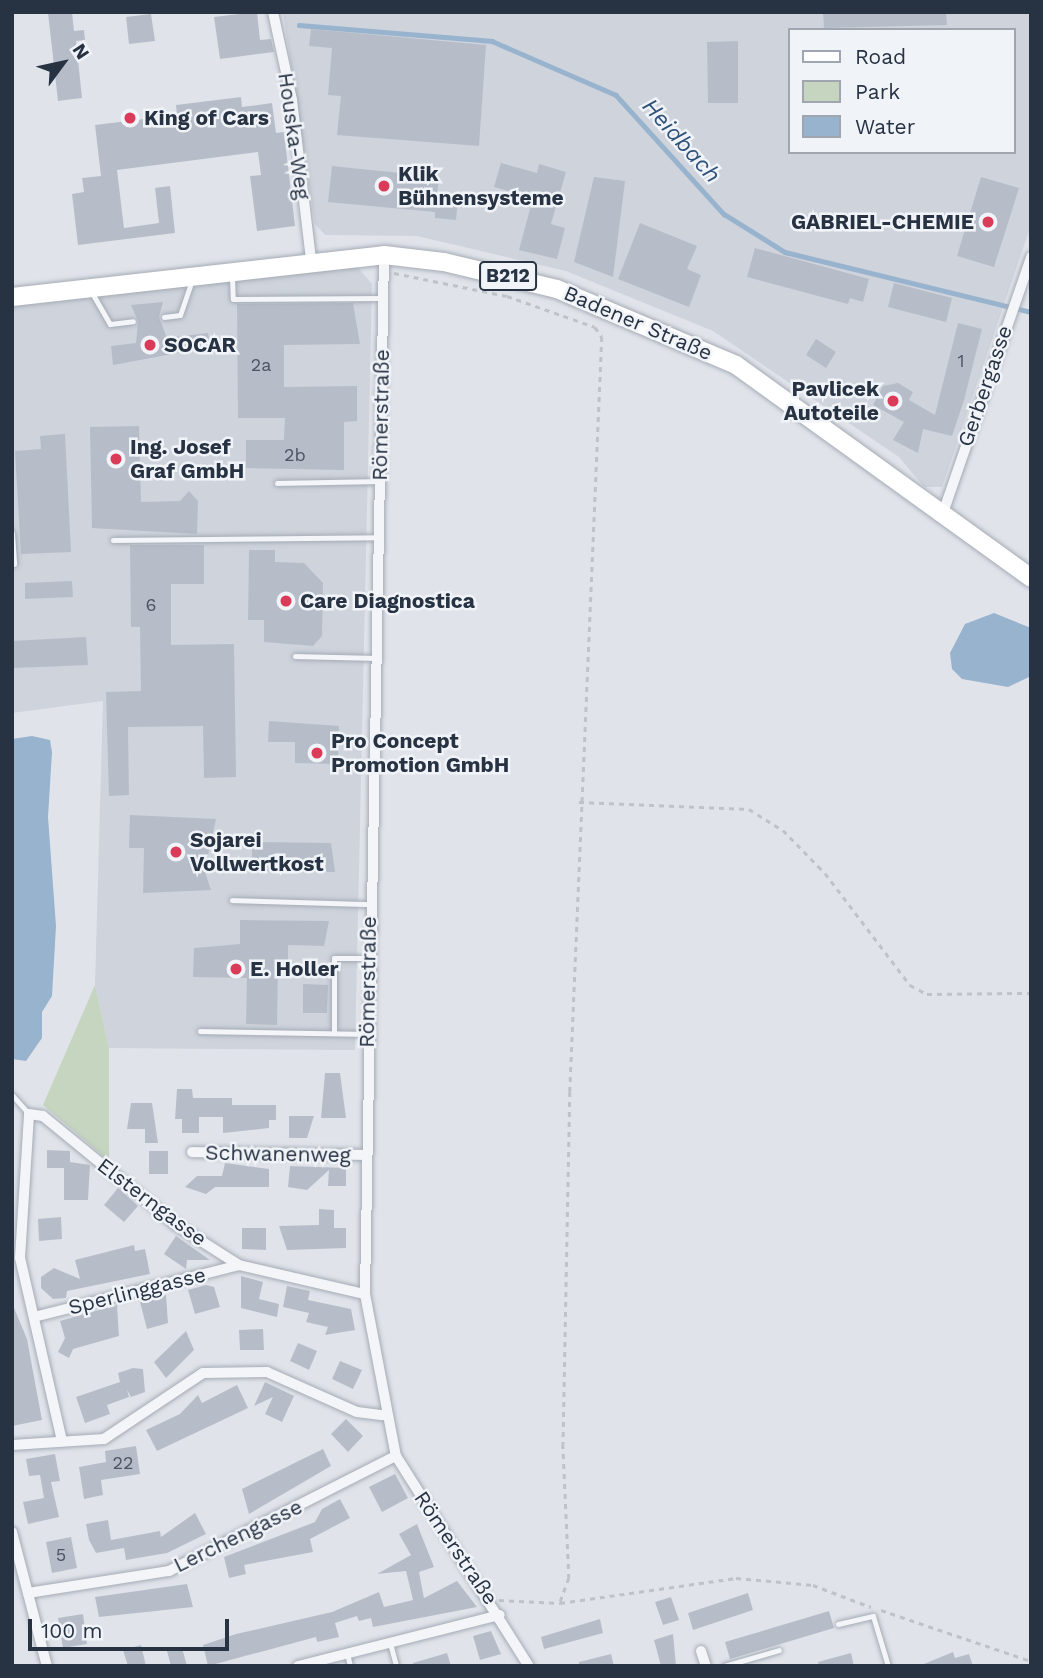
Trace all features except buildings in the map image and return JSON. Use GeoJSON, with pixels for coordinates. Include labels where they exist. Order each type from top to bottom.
{"type":"FeatureCollection","features":[{"type":"Feature","properties":{"kind":"main road","name":"Badener Straße"},"geometry":{"type":"LineString","coordinates":[[12,297],[311,260],[498,273],[646,322],[736,365],[1031,578]]}},
{"type":"Feature","properties":{"kind":"street","name":"Houska-Weg"},"geometry":{"type":"LineString","coordinates":[[273,12],[292,100],[311,260]]}},
{"type":"Feature","properties":{"kind":"street","name":"Gerbergasse"},"geometry":{"type":"LineString","coordinates":[[942,516],[1031,257]]}},
{"type":"Feature","properties":{"kind":"street","name":"Römerstraße"},"geometry":{"type":"LineString","coordinates":[[384,263],[364,1155],[365,1294],[383,1415],[396,1456],[443,1538],[492,1599],[529,1666]]}},
{"type":"Feature","properties":{"kind":"street","name":"Elsterngasse"},"geometry":{"type":"LineString","coordinates":[[29,1114],[43,1116],[176,1225],[240,1265],[365,1294]]}},
{"type":"Feature","properties":{"kind":"street"},"geometry":{"type":"LineString","coordinates":[[29,1114],[20,1258],[62,1441]]}},
{"type":"Feature","properties":{"kind":"street","name":"Schwanenweg"},"geometry":{"type":"LineString","coordinates":[[192,1153],[364,1155]]}},
{"type":"Feature","properties":{"kind":"street","name":"Sperlinggasse"},"geometry":{"type":"LineString","coordinates":[[34,1317],[240,1265]]}},
{"type":"Feature","properties":{"kind":"street"},"geometry":{"type":"LineString","coordinates":[[12,1445],[104,1439],[203,1373],[267,1372],[358,1412],[383,1415]]}},
{"type":"Feature","properties":{"kind":"street","name":"Lerchengasse"},"geometry":{"type":"LineString","coordinates":[[28,1592],[169,1571],[396,1456]]}},
{"type":"Feature","properties":{"kind":"street"},"geometry":{"type":"LineString","coordinates":[[12,1532],[17,1574],[28,1592],[47,1666]]}},
{"type":"Feature","properties":{"kind":"street"},"geometry":{"type":"LineString","coordinates":[[298,1666],[500,1615]]}},
{"type":"Feature","properties":{"kind":"street"},"geometry":{"type":"LineString","coordinates":[[701,1651],[706,1666]]}},
{"type":"Feature","properties":{"kind":"lane"},"geometry":{"type":"LineString","coordinates":[[232,269],[233,299],[384,298]]}},
{"type":"Feature","properties":{"kind":"lane"},"geometry":{"type":"LineString","coordinates":[[164,317],[180,315],[194,274]]}},
{"type":"Feature","properties":{"kind":"lane"},"geometry":{"type":"LineString","coordinates":[[89,287],[110,324],[133,321]]}},
{"type":"Feature","properties":{"kind":"lane"},"geometry":{"type":"LineString","coordinates":[[277,483],[380,481]]}},
{"type":"Feature","properties":{"kind":"lane"},"geometry":{"type":"LineString","coordinates":[[12,533],[14,564]]}},
{"type":"Feature","properties":{"kind":"lane"},"geometry":{"type":"LineString","coordinates":[[113,540],[378,537]]}},
{"type":"Feature","properties":{"kind":"lane"},"geometry":{"type":"LineString","coordinates":[[295,656],[376,658]]}},
{"type":"Feature","properties":{"kind":"lane"},"geometry":{"type":"LineString","coordinates":[[232,900],[370,904]]}},
{"type":"Feature","properties":{"kind":"lane"},"geometry":{"type":"LineString","coordinates":[[334,1033],[334,958],[369,958]]}},
{"type":"Feature","properties":{"kind":"lane"},"geometry":{"type":"LineString","coordinates":[[200,1031],[367,1034]]}},
{"type":"Feature","properties":{"kind":"lane"},"geometry":{"type":"LineString","coordinates":[[12,1095],[29,1114]]}},
{"type":"Feature","properties":{"kind":"lane"},"geometry":{"type":"LineString","coordinates":[[838,1624],[873,1616],[888,1666]]}},
{"type":"Feature","properties":{"kind":"lane"},"geometry":{"type":"LineString","coordinates":[[390,1643],[396,1666]]}},
{"type":"Feature","properties":{"kind":"lane"},"geometry":{"type":"LineString","coordinates":[[724,1666],[779,1650]]}},
{"type":"Feature","properties":{"kind":"lane"},"geometry":{"type":"LineString","coordinates":[[347,1653],[350,1666]]}},
{"type":"Feature","properties":{"kind":"path"},"geometry":{"type":"LineString","coordinates":[[384,263],[474,286],[601,332],[579,802],[563,1431],[569,1578],[560,1603]]}},
{"type":"Feature","properties":{"kind":"path"},"geometry":{"type":"LineString","coordinates":[[579,802],[749,809],[783,830],[817,864],[910,985],[927,994],[1031,993]]}},
{"type":"Feature","properties":{"kind":"path"},"geometry":{"type":"LineString","coordinates":[[492,1599],[560,1603],[736,1578],[773,1579],[813,1585],[1031,1661]]}},
{"type":"Feature","properties":{"kind":"shaded area"},"geometry":{"type":"Polygon","coordinates":[[[283,12],[1031,12],[1031,225],[942,487],[924,487],[899,457],[713,331],[566,271],[417,236],[325,235],[315,224],[283,12]]]}},
{"type":"Feature","properties":{"kind":"shaded area"},"geometry":{"type":"Polygon","coordinates":[[[356,265],[372,284],[355,1050],[109,1048],[95,985],[103,701],[12,713],[12,304],[356,265]]]}},
{"type":"Feature","properties":{"kind":"green space"},"geometry":{"type":"Polygon","coordinates":[[[95,985],[109,1048],[109,1161],[43,1105],[95,985]]]}},
{"type":"Feature","properties":{"kind":"water"},"geometry":{"type":"Polygon","coordinates":[[[994,613],[1031,628],[1031,676],[1008,687],[962,679],[952,669],[950,653],[965,624],[994,613]]]}},
{"type":"Feature","properties":{"kind":"water"},"geometry":{"type":"Polygon","coordinates":[[[32,736],[50,740],[52,752],[48,817],[56,926],[52,996],[42,1012],[42,1038],[26,1061],[12,1059],[12,739],[32,736]]]}},
{"type":"Feature","properties":{"kind":"waterway","name":"Heidbach"},"geometry":{"type":"LineString","coordinates":[[299,25],[492,41],[616,95],[724,214],[785,252],[1031,312]]}},
{"type":"Feature","properties":{"kind":"place","name":"King of Cars"},"geometry":{"type":"Point","coordinates":[130,118]}},
{"type":"Feature","properties":{"kind":"place","name":"Klik Bühnensysteme"},"geometry":{"type":"Point","coordinates":[384,186]}},
{"type":"Feature","properties":{"kind":"place","name":"GABRIEL-CHEMIE"},"geometry":{"type":"Point","coordinates":[988,222]}},
{"type":"Feature","properties":{"kind":"place","name":"SOCAR"},"geometry":{"type":"Point","coordinates":[150,345]}},
{"type":"Feature","properties":{"kind":"place","name":"Pavlicek Autoteile"},"geometry":{"type":"Point","coordinates":[893,401]}},
{"type":"Feature","properties":{"kind":"place","name":"Ing. Josef Graf GmbH"},"geometry":{"type":"Point","coordinates":[116,459]}},
{"type":"Feature","properties":{"kind":"place","name":"Care Diagnostica"},"geometry":{"type":"Point","coordinates":[286,601]}},
{"type":"Feature","properties":{"kind":"place","name":"Pro Concept Promotion GmbH"},"geometry":{"type":"Point","coordinates":[317,753]}},
{"type":"Feature","properties":{"kind":"place","name":"Sojarei Vollwertkost"},"geometry":{"type":"Point","coordinates":[176,852]}},
{"type":"Feature","properties":{"kind":"place","name":"E. Holler"},"geometry":{"type":"Point","coordinates":[236,969]}}]}
